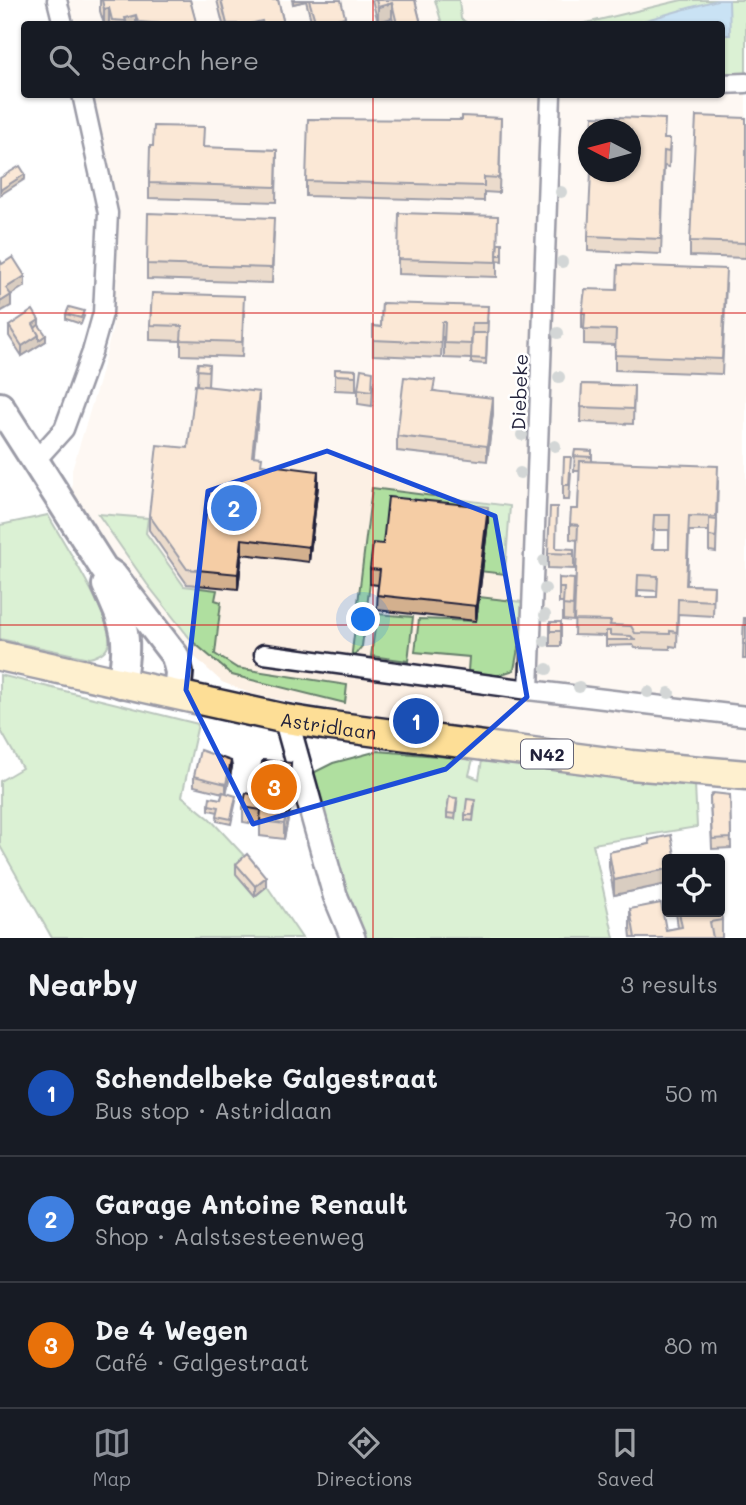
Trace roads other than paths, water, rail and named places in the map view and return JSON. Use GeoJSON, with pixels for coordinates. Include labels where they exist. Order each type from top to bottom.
{"type":"FeatureCollection","features":[{"type":"Feature","properties":{"kind":"main road"},"geometry":{"type":"LineString","coordinates":[[0,406],[104,569],[113,575],[175,656],[179,672],[177,695]]}},
{"type":"Feature","properties":{"kind":"main road"},"geometry":{"type":"LineString","coordinates":[[104,569],[104,582],[120,615],[127,644],[121,684]]}},
{"type":"Feature","properties":{"kind":"main road","name":"Astridlaan"},"geometry":{"type":"LineString","coordinates":[[0,656],[286,719],[631,765],[746,775]]}},
{"type":"Feature","properties":{"kind":"street"},"geometry":{"type":"LineString","coordinates":[[57,0],[62,21]]}},
{"type":"Feature","properties":{"kind":"street"},"geometry":{"type":"LineString","coordinates":[[725,84],[746,83]]}},
{"type":"Feature","properties":{"kind":"street"},"geometry":{"type":"LineString","coordinates":[[35,461],[64,429],[103,313],[108,213],[83,98]]}},
{"type":"Feature","properties":{"kind":"street","name":"Diebeke"},"geometry":{"type":"LineString","coordinates":[[529,690],[551,98]]}},
{"type":"Feature","properties":{"kind":"street"},"geometry":{"type":"LineString","coordinates":[[264,654],[746,716]]}},
{"type":"Feature","properties":{"kind":"street"},"geometry":{"type":"LineString","coordinates":[[286,719],[335,895],[353,938]]}},
{"type":"Feature","properties":{"kind":"water"},"geometry":{"type":"Polygon","coordinates":[[[717,0],[729,0],[730,35],[725,35],[725,21],[643,21],[717,0]]]}},
{"type":"Feature","properties":{"kind":"place","name":"Garage Antoine Renault"},"geometry":{"type":"Point","coordinates":[234,508]}},
{"type":"Feature","properties":{"kind":"place","name":"Schendelbeke Galgestraat"},"geometry":{"type":"Point","coordinates":[416,721]}},
{"type":"Feature","properties":{"kind":"place","name":"De 4 Wegen"},"geometry":{"type":"Point","coordinates":[274,787]}}]}
